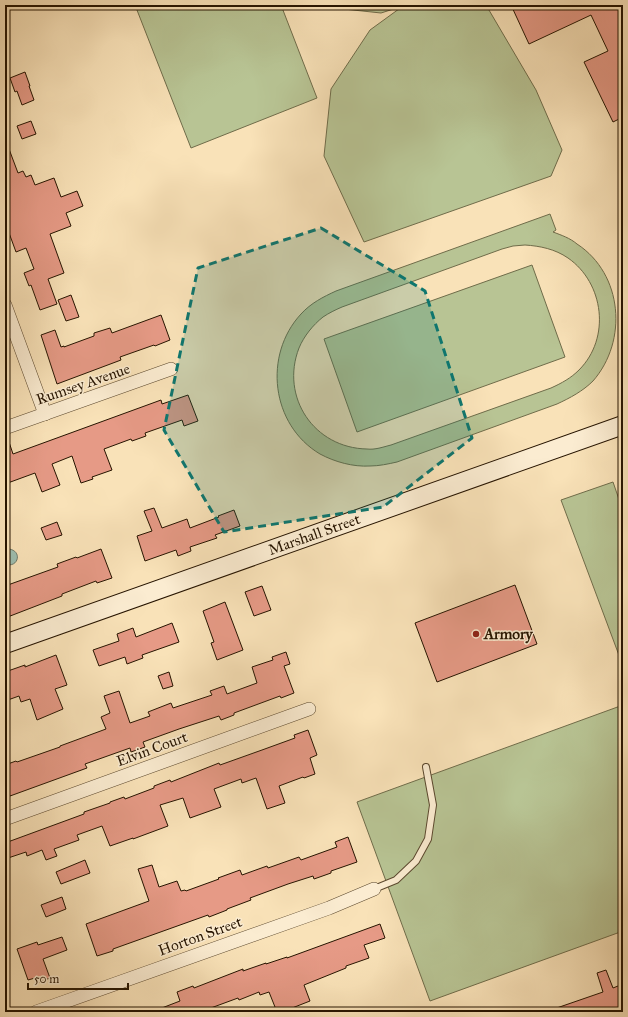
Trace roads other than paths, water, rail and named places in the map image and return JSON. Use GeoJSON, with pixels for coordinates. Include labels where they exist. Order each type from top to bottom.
{"type":"FeatureCollection","features":[{"type":"Feature","properties":{"kind":"street"},"geometry":{"type":"LineString","coordinates":[[5,305],[45,414]]}},
{"type":"Feature","properties":{"kind":"street","name":"Rumsey Avenue"},"geometry":{"type":"LineString","coordinates":[[5,428],[171,370]]}},
{"type":"Feature","properties":{"kind":"street","name":"Marshall Street"},"geometry":{"type":"LineString","coordinates":[[5,644],[623,425]]}},
{"type":"Feature","properties":{"kind":"street","name":"Elvin Court"},"geometry":{"type":"LineString","coordinates":[[5,819],[309,709]]}},
{"type":"Feature","properties":{"kind":"street","name":"Horton Street"},"geometry":{"type":"LineString","coordinates":[[36,1012],[329,908],[374,889]]}},
{"type":"Feature","properties":{"kind":"lane"},"geometry":{"type":"LineString","coordinates":[[374,889],[396,880],[416,861],[428,839],[433,805],[426,767]]}},
{"type":"Feature","properties":{"kind":"place","name":"Armory"},"geometry":{"type":"Point","coordinates":[476,634]}}]}
